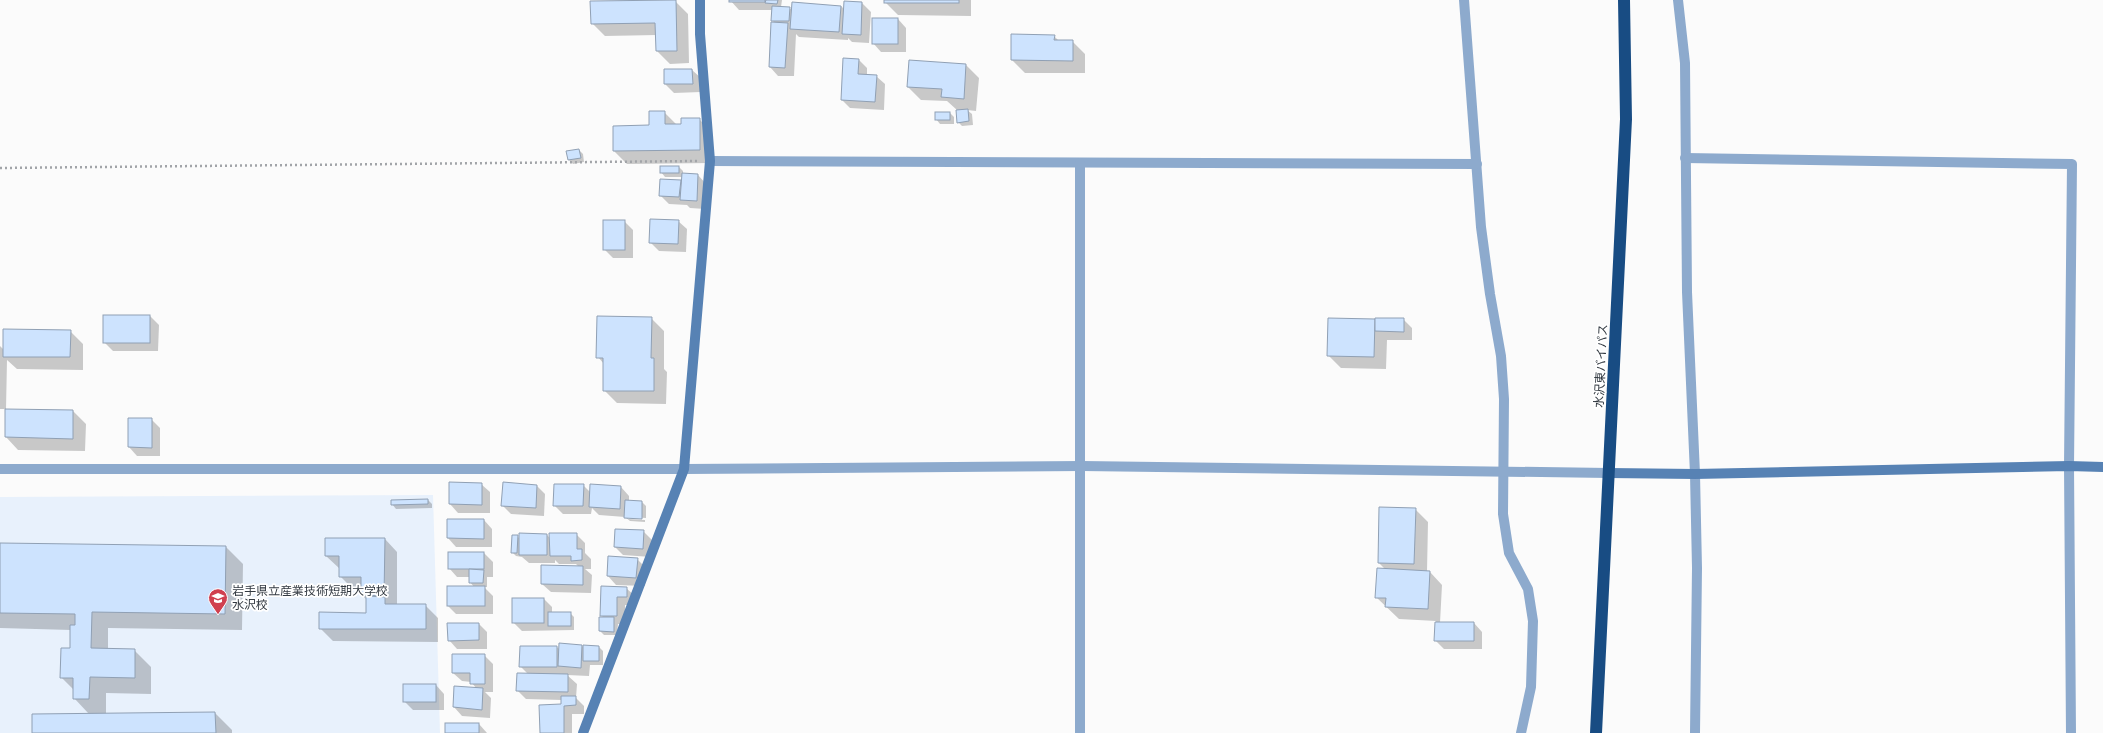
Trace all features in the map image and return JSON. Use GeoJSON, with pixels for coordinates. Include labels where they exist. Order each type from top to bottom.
{"type":"FeatureCollection","features":[{"type":"Feature","properties":{"kind":"highway","name":"水沢東バイパス"},"geometry":{"type":"LineString","coordinates":[[1596,733],[1626,119],[1624,0]]}},
{"type":"Feature","properties":{"kind":"street"},"geometry":{"type":"LineString","coordinates":[[583,733],[684,469],[710,161],[700,34],[700,0]]}},
{"type":"Feature","properties":{"kind":"street"},"geometry":{"type":"LineString","coordinates":[[1464,0],[1481,227],[1490,294],[1501,356],[1504,399],[1503,514],[1509,553],[1528,589],[1533,621],[1531,687],[1521,733]]}},
{"type":"Feature","properties":{"kind":"street"},"geometry":{"type":"LineString","coordinates":[[1678,0],[1685,63],[1687,292],[1695,474],[1697,568],[1695,733]]}},
{"type":"Feature","properties":{"kind":"street"},"geometry":{"type":"LineString","coordinates":[[1685,158],[2072,164],[2069,466],[2071,733]]}},
{"type":"Feature","properties":{"kind":"street"},"geometry":{"type":"LineString","coordinates":[[710,161],[1477,164]]}},
{"type":"Feature","properties":{"kind":"street"},"geometry":{"type":"LineString","coordinates":[[1080,163],[1082,466],[1080,733]]}},
{"type":"Feature","properties":{"kind":"street"},"geometry":{"type":"LineString","coordinates":[[0,468],[684,469],[1082,466],[1503,473],[1695,474],[2069,466],[2103,467]]}},
{"type":"Feature","properties":{"kind":"path"},"geometry":{"type":"LineString","coordinates":[[0,168],[710,161]]}},
{"type":"Feature","properties":{"kind":"shaded area","name":"岩手県立産業技術短期大学校 水沢校"},"geometry":{"type":"Polygon","coordinates":[[[433,495],[440,733],[0,733],[0,497],[433,495]]]}},
{"type":"Feature","properties":{"kind":"building"},"geometry":{"type":"Polygon","coordinates":[[[676,0],[677,51],[656,51],[655,23],[591,24],[590,1],[676,0]]]}},
{"type":"Feature","properties":{"kind":"building"},"geometry":{"type":"Polygon","coordinates":[[[729,0],[765,0],[765,2],[729,2],[729,0]]]}},
{"type":"Feature","properties":{"kind":"building"},"geometry":{"type":"Polygon","coordinates":[[[766,0],[778,0],[777,4],[765,3],[766,0]]]}},
{"type":"Feature","properties":{"kind":"building"},"geometry":{"type":"Polygon","coordinates":[[[884,0],[959,0],[959,3],[884,3],[884,0]]]}},
{"type":"Feature","properties":{"kind":"building"},"geometry":{"type":"Polygon","coordinates":[[[844,1],[862,2],[861,35],[842,34],[844,1]]]}},
{"type":"Feature","properties":{"kind":"building"},"geometry":{"type":"Polygon","coordinates":[[[792,2],[841,6],[839,32],[790,29],[792,2]]]}},
{"type":"Feature","properties":{"kind":"building"},"geometry":{"type":"Polygon","coordinates":[[[772,6],[790,7],[789,21],[771,21],[772,6]]]}},
{"type":"Feature","properties":{"kind":"building"},"geometry":{"type":"Polygon","coordinates":[[[872,18],[898,18],[898,44],[872,44],[872,18]]]}},
{"type":"Feature","properties":{"kind":"building"},"geometry":{"type":"Polygon","coordinates":[[[771,22],[788,23],[785,68],[769,67],[771,22]]]}},
{"type":"Feature","properties":{"kind":"building"},"geometry":{"type":"Polygon","coordinates":[[[1011,34],[1055,35],[1054,40],[1073,40],[1073,61],[1011,60],[1011,34]]]}},
{"type":"Feature","properties":{"kind":"building"},"geometry":{"type":"Polygon","coordinates":[[[843,58],[859,59],[858,74],[877,75],[875,102],[841,100],[843,58]]]}},
{"type":"Feature","properties":{"kind":"building"},"geometry":{"type":"Polygon","coordinates":[[[909,60],[966,64],[964,99],[941,97],[942,89],[907,87],[909,60]]]}},
{"type":"Feature","properties":{"kind":"building"},"geometry":{"type":"Polygon","coordinates":[[[664,69],[692,69],[693,84],[664,84],[664,69]]]}},
{"type":"Feature","properties":{"kind":"building"},"geometry":{"type":"Polygon","coordinates":[[[968,109],[969,121],[957,123],[956,110],[968,109]]]}},
{"type":"Feature","properties":{"kind":"building"},"geometry":{"type":"Polygon","coordinates":[[[649,111],[665,111],[665,124],[681,124],[681,118],[700,118],[700,150],[613,151],[613,126],[649,125],[649,111]]]}},
{"type":"Feature","properties":{"kind":"building"},"geometry":{"type":"Polygon","coordinates":[[[935,112],[950,112],[950,120],[935,120],[935,112]]]}},
{"type":"Feature","properties":{"kind":"building"},"geometry":{"type":"Polygon","coordinates":[[[579,149],[581,158],[568,160],[566,151],[579,149]]]}},
{"type":"Feature","properties":{"kind":"building"},"geometry":{"type":"Polygon","coordinates":[[[660,166],[679,166],[679,173],[660,173],[660,166]]]}},
{"type":"Feature","properties":{"kind":"building"},"geometry":{"type":"Polygon","coordinates":[[[682,173],[698,174],[697,201],[680,200],[682,173]]]}},
{"type":"Feature","properties":{"kind":"building"},"geometry":{"type":"Polygon","coordinates":[[[660,179],[681,180],[679,197],[659,196],[660,179]]]}},
{"type":"Feature","properties":{"kind":"building"},"geometry":{"type":"Polygon","coordinates":[[[650,219],[679,220],[678,244],[649,243],[650,219]]]}},
{"type":"Feature","properties":{"kind":"building"},"geometry":{"type":"Polygon","coordinates":[[[603,220],[625,220],[625,250],[603,250],[603,220]]]}},
{"type":"Feature","properties":{"kind":"building"},"geometry":{"type":"Polygon","coordinates":[[[103,315],[150,315],[150,343],[103,343],[103,315]]]}},
{"type":"Feature","properties":{"kind":"building"},"geometry":{"type":"Polygon","coordinates":[[[597,316],[652,317],[651,358],[654,358],[654,391],[603,391],[603,358],[596,358],[597,316]]]}},
{"type":"Feature","properties":{"kind":"building"},"geometry":{"type":"Polygon","coordinates":[[[1328,318],[1375,319],[1374,357],[1327,356],[1328,318]]]}},
{"type":"Feature","properties":{"kind":"building"},"geometry":{"type":"Polygon","coordinates":[[[1375,318],[1404,318],[1404,332],[1375,331],[1375,318]]]}},
{"type":"Feature","properties":{"kind":"building"},"geometry":{"type":"Polygon","coordinates":[[[3,329],[71,330],[70,357],[3,357],[3,329]]]}},
{"type":"Feature","properties":{"kind":"building"},"geometry":{"type":"Polygon","coordinates":[[[5,409],[73,410],[73,439],[5,437],[5,409]]]}},
{"type":"Feature","properties":{"kind":"building"},"geometry":{"type":"Polygon","coordinates":[[[128,418],[152,418],[152,448],[128,447],[128,418]]]}},
{"type":"Feature","properties":{"kind":"building"},"geometry":{"type":"Polygon","coordinates":[[[449,482],[482,483],[482,505],[449,504],[449,482]]]}},
{"type":"Feature","properties":{"kind":"building"},"geometry":{"type":"Polygon","coordinates":[[[503,482],[537,485],[536,508],[501,506],[503,482]]]}},
{"type":"Feature","properties":{"kind":"building"},"geometry":{"type":"Polygon","coordinates":[[[554,484],[584,484],[583,506],[553,506],[554,484]]]}},
{"type":"Feature","properties":{"kind":"building"},"geometry":{"type":"Polygon","coordinates":[[[590,484],[621,486],[620,509],[589,507],[590,484]]]}},
{"type":"Feature","properties":{"kind":"building"},"geometry":{"type":"Polygon","coordinates":[[[428,499],[428,504],[391,505],[391,500],[428,499]]]}},
{"type":"Feature","properties":{"kind":"building"},"geometry":{"type":"Polygon","coordinates":[[[625,500],[642,501],[642,519],[624,518],[625,500]]]}},
{"type":"Feature","properties":{"kind":"building"},"geometry":{"type":"Polygon","coordinates":[[[1379,507],[1416,508],[1414,564],[1378,563],[1379,507]]]}},
{"type":"Feature","properties":{"kind":"building"},"geometry":{"type":"Polygon","coordinates":[[[447,519],[484,519],[484,539],[447,538],[447,519]]]}},
{"type":"Feature","properties":{"kind":"building"},"geometry":{"type":"Polygon","coordinates":[[[615,529],[644,530],[643,549],[614,547],[615,529]]]}},
{"type":"Feature","properties":{"kind":"building"},"geometry":{"type":"Polygon","coordinates":[[[519,533],[547,534],[547,555],[519,555],[519,533]]]}},
{"type":"Feature","properties":{"kind":"building"},"geometry":{"type":"Polygon","coordinates":[[[549,533],[577,533],[577,549],[582,549],[582,560],[571,561],[571,556],[550,556],[549,533]]]}},
{"type":"Feature","properties":{"kind":"building"},"geometry":{"type":"Polygon","coordinates":[[[512,535],[518,535],[517,553],[511,553],[512,535]]]}},
{"type":"Feature","properties":{"kind":"building"},"geometry":{"type":"Polygon","coordinates":[[[325,538],[385,538],[384,596],[361,595],[361,577],[339,577],[339,556],[325,556],[325,538]]]}},
{"type":"Feature","properties":{"kind":"building"},"geometry":{"type":"Polygon","coordinates":[[[0,543],[226,546],[225,614],[92,612],[91,648],[135,649],[135,678],[90,677],[89,699],[73,699],[73,678],[60,678],[61,648],[70,648],[70,625],[75,625],[75,614],[0,613],[0,543]]]}},
{"type":"Feature","properties":{"kind":"building"},"geometry":{"type":"Polygon","coordinates":[[[448,552],[484,552],[484,569],[448,569],[448,552]]]}},
{"type":"Feature","properties":{"kind":"building"},"geometry":{"type":"Polygon","coordinates":[[[608,556],[638,558],[636,578],[607,576],[608,556]]]}},
{"type":"Feature","properties":{"kind":"building"},"geometry":{"type":"Polygon","coordinates":[[[541,565],[583,566],[583,585],[541,584],[541,565]]]}},
{"type":"Feature","properties":{"kind":"building"},"geometry":{"type":"Polygon","coordinates":[[[1377,568],[1430,571],[1428,609],[1385,607],[1386,598],[1375,598],[1377,568]]]}},
{"type":"Feature","properties":{"kind":"building"},"geometry":{"type":"Polygon","coordinates":[[[469,569],[484,570],[483,583],[469,583],[469,569]]]}},
{"type":"Feature","properties":{"kind":"building"},"geometry":{"type":"Polygon","coordinates":[[[447,586],[485,586],[485,606],[447,606],[447,586]]]}},
{"type":"Feature","properties":{"kind":"building"},"geometry":{"type":"Polygon","coordinates":[[[601,586],[627,587],[627,597],[617,597],[617,616],[600,616],[601,586]]]}},
{"type":"Feature","properties":{"kind":"building"},"geometry":{"type":"Polygon","coordinates":[[[366,596],[385,597],[385,604],[426,604],[426,629],[319,629],[319,612],[366,613],[366,596]]]}},
{"type":"Feature","properties":{"kind":"building"},"geometry":{"type":"Polygon","coordinates":[[[512,598],[544,598],[544,623],[512,623],[512,598]]]}},
{"type":"Feature","properties":{"kind":"building"},"geometry":{"type":"Polygon","coordinates":[[[548,612],[571,612],[571,626],[548,626],[548,612]]]}},
{"type":"Feature","properties":{"kind":"building"},"geometry":{"type":"Polygon","coordinates":[[[599,617],[614,617],[614,632],[599,631],[599,617]]]}},
{"type":"Feature","properties":{"kind":"building"},"geometry":{"type":"Polygon","coordinates":[[[1435,622],[1474,622],[1474,641],[1434,641],[1435,622]]]}},
{"type":"Feature","properties":{"kind":"building"},"geometry":{"type":"Polygon","coordinates":[[[447,623],[479,623],[479,640],[448,641],[447,623]]]}},
{"type":"Feature","properties":{"kind":"building"},"geometry":{"type":"Polygon","coordinates":[[[559,643],[582,645],[581,668],[558,666],[559,643]]]}},
{"type":"Feature","properties":{"kind":"building"},"geometry":{"type":"Polygon","coordinates":[[[583,645],[599,646],[599,661],[583,661],[583,645]]]}},
{"type":"Feature","properties":{"kind":"building"},"geometry":{"type":"Polygon","coordinates":[[[520,646],[557,646],[557,667],[519,667],[520,646]]]}},
{"type":"Feature","properties":{"kind":"building"},"geometry":{"type":"Polygon","coordinates":[[[452,654],[485,654],[485,684],[470,684],[470,673],[452,673],[452,654]]]}},
{"type":"Feature","properties":{"kind":"building"},"geometry":{"type":"Polygon","coordinates":[[[517,673],[568,674],[568,692],[516,691],[517,673]]]}},
{"type":"Feature","properties":{"kind":"building"},"geometry":{"type":"Polygon","coordinates":[[[403,684],[436,684],[436,702],[403,702],[403,684]]]}},
{"type":"Feature","properties":{"kind":"building"},"geometry":{"type":"Polygon","coordinates":[[[454,686],[483,688],[482,710],[453,707],[454,686]]]}},
{"type":"Feature","properties":{"kind":"building"},"geometry":{"type":"Polygon","coordinates":[[[561,696],[576,696],[576,705],[564,706],[564,733],[540,733],[539,705],[561,704],[561,696]]]}},
{"type":"Feature","properties":{"kind":"building"},"geometry":{"type":"Polygon","coordinates":[[[215,712],[216,733],[32,733],[32,714],[215,712]]]}},
{"type":"Feature","properties":{"kind":"building"},"geometry":{"type":"Polygon","coordinates":[[[445,723],[479,723],[479,733],[445,733],[445,723]]]}},
{"type":"Feature","properties":{"kind":"place","name":"岩手県立産業技術短期大学校 水沢校"},"geometry":{"type":"Point","coordinates":[218,615]}}]}
